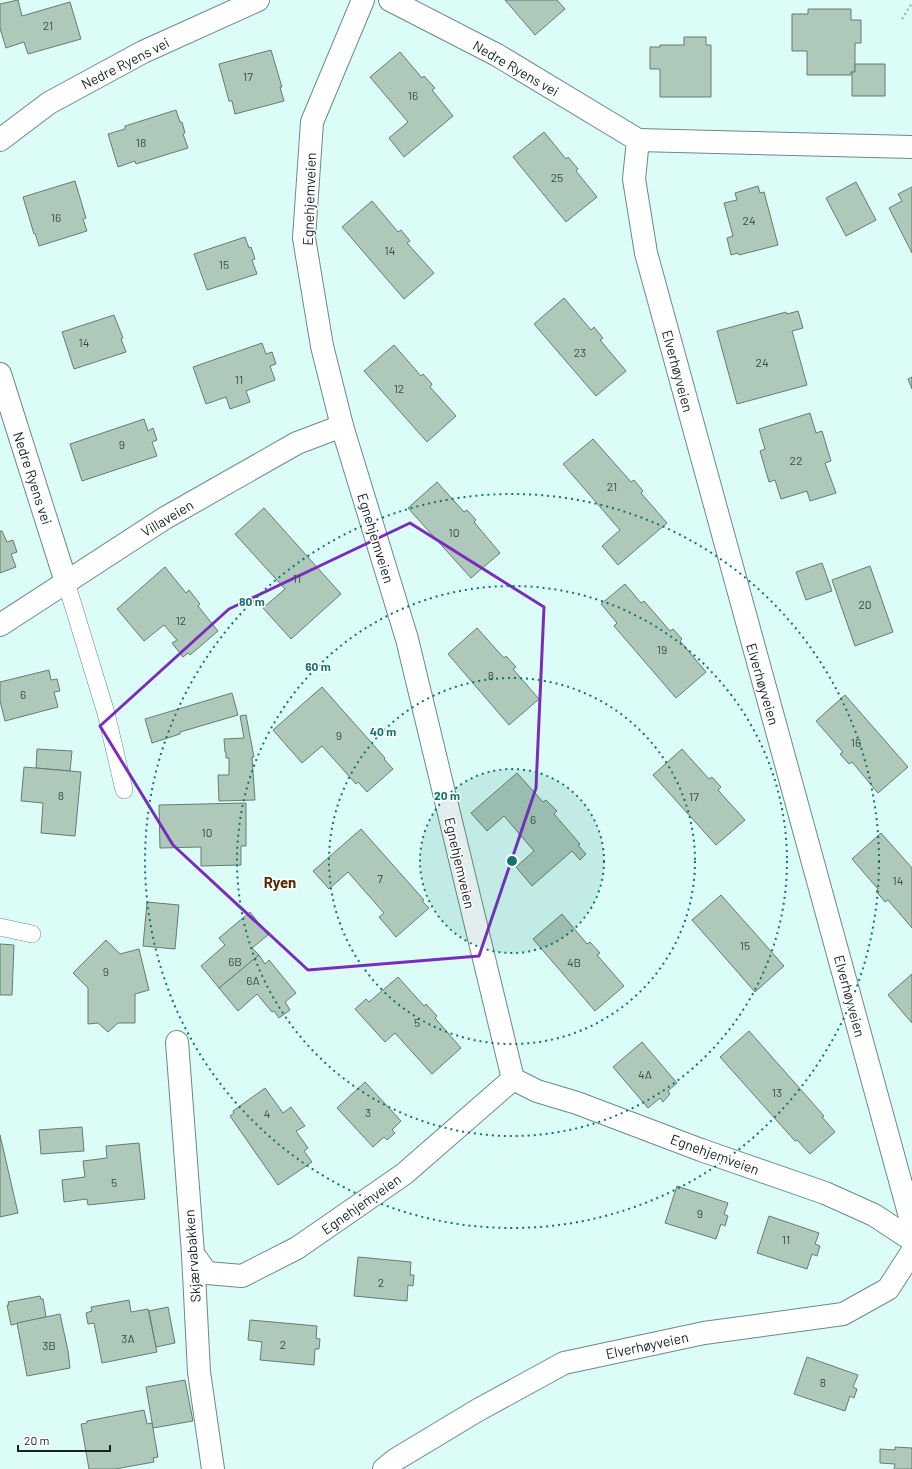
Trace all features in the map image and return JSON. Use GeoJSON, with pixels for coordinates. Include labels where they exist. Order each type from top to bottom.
{"type":"FeatureCollection","features":[{"type":"Feature","properties":{"kind":"street","name":"Nedre Ryens vei"},"geometry":{"type":"LineString","coordinates":[[0,140],[49,103],[136,56],[258,0]]}},
{"type":"Feature","properties":{"kind":"street","name":"Egnehjemveien"},"geometry":{"type":"LineString","coordinates":[[362,0],[312,122],[304,238],[322,346],[342,426],[407,639],[513,1078],[536,1091],[577,1102],[701,1150],[825,1193],[874,1215],[912,1240]]}},
{"type":"Feature","properties":{"kind":"street","name":"Nedre Ryens vei"},"geometry":{"type":"LineString","coordinates":[[390,0],[497,55],[638,140]]}},
{"type":"Feature","properties":{"kind":"street"},"geometry":{"type":"LineString","coordinates":[[638,140],[912,147]]}},
{"type":"Feature","properties":{"kind":"street","name":"Elverhøyveien"},"geometry":{"type":"LineString","coordinates":[[638,140],[634,179],[646,253],[912,1224]]}},
{"type":"Feature","properties":{"kind":"street","name":"Nedre Ryens vei"},"geometry":{"type":"LineString","coordinates":[[0,374],[66,582]]}},
{"type":"Feature","properties":{"kind":"street","name":"Villaveien"},"geometry":{"type":"LineString","coordinates":[[0,625],[165,518],[297,443],[342,426]]}},
{"type":"Feature","properties":{"kind":"street","name":"Skjærvabakken"},"geometry":{"type":"LineString","coordinates":[[176,1042],[193,1254],[199,1372],[213,1469]]}},
{"type":"Feature","properties":{"kind":"street","name":"Egnehjemveien"},"geometry":{"type":"LineString","coordinates":[[193,1254],[207,1273],[242,1276],[297,1248],[404,1174],[513,1078]]}},
{"type":"Feature","properties":{"kind":"street","name":"Elverhøyveien"},"geometry":{"type":"LineString","coordinates":[[384,1469],[395,1460],[478,1410],[564,1363],[704,1333],[843,1314],[888,1289],[912,1252]]}},
{"type":"Feature","properties":{"kind":"lane"},"geometry":{"type":"LineString","coordinates":[[66,582],[106,713],[124,790]]}},
{"type":"Feature","properties":{"kind":"lane"},"geometry":{"type":"LineString","coordinates":[[0,927],[32,934]]}},
{"type":"Feature","properties":{"kind":"path"},"geometry":{"type":"LineString","coordinates":[[902,19],[912,3]]}},
{"type":"Feature","properties":{"kind":"highlighted area"},"geometry":{"type":"Polygon","coordinates":[[[410,523],[544,607],[536,788],[479,956],[308,970],[173,845],[100,726],[229,609],[410,523]]]}},
{"type":"Feature","properties":{"kind":"building"},"geometry":{"type":"Polygon","coordinates":[[[18,0],[22,16],[70,2],[81,39],[28,54],[24,42],[6,48],[0,28],[0,4],[18,0]]]}},
{"type":"Feature","properties":{"kind":"building"},"geometry":{"type":"Polygon","coordinates":[[[505,0],[557,0],[565,9],[535,35],[505,0]]]}},
{"type":"Feature","properties":{"kind":"building"},"geometry":{"type":"Polygon","coordinates":[[[808,9],[851,9],[851,20],[861,20],[861,43],[855,43],[855,72],[851,72],[851,75],[807,75],[807,51],[792,51],[792,14],[808,14],[808,9]]]}},
{"type":"Feature","properties":{"kind":"building"},"geometry":{"type":"Polygon","coordinates":[[[684,37],[706,37],[706,45],[711,45],[711,97],[660,97],[660,69],[650,69],[650,47],[660,47],[660,45],[684,45],[684,37]]]}},
{"type":"Feature","properties":{"kind":"building"},"geometry":{"type":"Polygon","coordinates":[[[271,50],[282,87],[280,87],[284,101],[235,114],[232,101],[229,101],[219,64],[271,50]]]}},
{"type":"Feature","properties":{"kind":"building"},"geometry":{"type":"Polygon","coordinates":[[[400,52],[422,78],[424,76],[435,88],[432,90],[453,116],[404,157],[389,138],[408,122],[370,77],[400,52]]]}},
{"type":"Feature","properties":{"kind":"building"},"geometry":{"type":"Polygon","coordinates":[[[855,64],[885,64],[885,96],[852,96],[852,72],[855,72],[855,64]]]}},
{"type":"Feature","properties":{"kind":"building"},"geometry":{"type":"Polygon","coordinates":[[[176,110],[180,122],[182,122],[185,133],[183,134],[188,148],[136,164],[135,161],[118,167],[108,134],[125,129],[125,126],[176,110]]]}},
{"type":"Feature","properties":{"kind":"building"},"geometry":{"type":"Polygon","coordinates":[[[544,132],[566,159],[568,157],[578,169],[576,171],[597,197],[566,222],[513,157],[544,132]]]}},
{"type":"Feature","properties":{"kind":"building"},"geometry":{"type":"Polygon","coordinates":[[[75,181],[86,218],[83,219],[87,231],[39,246],[23,197],[75,181]]]}},
{"type":"Feature","properties":{"kind":"building"},"geometry":{"type":"Polygon","coordinates":[[[856,182],[876,220],[846,236],[826,198],[856,182]]]}},
{"type":"Feature","properties":{"kind":"building"},"geometry":{"type":"Polygon","coordinates":[[[758,186],[760,193],[764,192],[778,245],[739,255],[738,253],[731,255],[727,238],[733,236],[724,203],[737,200],[735,193],[758,186]]]}},
{"type":"Feature","properties":{"kind":"building"},"geometry":{"type":"Polygon","coordinates":[[[912,187],[912,253],[889,208],[902,201],[898,194],[912,187]]]}},
{"type":"Feature","properties":{"kind":"building"},"geometry":{"type":"Polygon","coordinates":[[[372,201],[398,232],[401,230],[410,241],[407,243],[434,273],[404,299],[342,227],[372,201]]]}},
{"type":"Feature","properties":{"kind":"building"},"geometry":{"type":"Polygon","coordinates":[[[245,237],[249,248],[251,247],[255,259],[252,260],[257,274],[207,290],[194,254],[245,237]]]}},
{"type":"Feature","properties":{"kind":"building"},"geometry":{"type":"Polygon","coordinates":[[[564,298],[591,330],[594,327],[603,338],[600,340],[626,371],[596,396],[534,324],[564,298]]]}},
{"type":"Feature","properties":{"kind":"building"},"geometry":{"type":"Polygon","coordinates":[[[798,311],[803,328],[792,331],[807,385],[737,404],[717,331],[786,312],[787,314],[798,311]]]}},
{"type":"Feature","properties":{"kind":"building"},"geometry":{"type":"Polygon","coordinates":[[[114,315],[123,338],[121,339],[126,352],[74,369],[62,332],[114,315]]]}},
{"type":"Feature","properties":{"kind":"building"},"geometry":{"type":"Polygon","coordinates":[[[262,343],[266,354],[272,352],[276,364],[270,366],[275,380],[246,391],[250,402],[230,409],[226,397],[206,404],[193,367],[262,343]]]}},
{"type":"Feature","properties":{"kind":"building"},"geometry":{"type":"Polygon","coordinates":[[[394,345],[421,376],[423,374],[432,384],[430,387],[456,416],[427,442],[364,371],[394,345]]]}},
{"type":"Feature","properties":{"kind":"building"},"geometry":{"type":"Polygon","coordinates":[[[912,377],[912,389],[908,379],[912,377]]]}},
{"type":"Feature","properties":{"kind":"building"},"geometry":{"type":"Polygon","coordinates":[[[810,413],[816,433],[822,431],[831,461],[825,463],[836,493],[810,501],[807,491],[781,499],[775,480],[769,482],[760,451],[765,449],[759,429],[810,413]]]}},
{"type":"Feature","properties":{"kind":"building"},"geometry":{"type":"Polygon","coordinates":[[[144,419],[148,431],[153,428],[157,440],[152,442],[157,456],[82,481],[70,444],[144,419]]]}},
{"type":"Feature","properties":{"kind":"building"},"geometry":{"type":"Polygon","coordinates":[[[593,439],[631,482],[634,480],[643,491],[641,493],[667,523],[618,565],[602,546],[620,530],[563,464],[593,439]]]}},
{"type":"Feature","properties":{"kind":"building"},"geometry":{"type":"Polygon","coordinates":[[[437,482],[464,512],[467,510],[476,520],[474,522],[500,553],[471,578],[408,508],[437,482]]]}},
{"type":"Feature","properties":{"kind":"building"},"geometry":{"type":"Polygon","coordinates":[[[264,508],[341,594],[291,639],[263,608],[285,589],[235,534],[264,508]]]}},
{"type":"Feature","properties":{"kind":"building"},"geometry":{"type":"Polygon","coordinates":[[[0,531],[2,531],[7,542],[13,540],[17,552],[11,554],[16,567],[0,573],[0,531]]]}},
{"type":"Feature","properties":{"kind":"building"},"geometry":{"type":"Polygon","coordinates":[[[822,563],[832,591],[806,600],[796,572],[822,563]]]}},
{"type":"Feature","properties":{"kind":"building"},"geometry":{"type":"Polygon","coordinates":[[[870,566],[893,632],[855,646],[832,580],[870,566]]]}},
{"type":"Feature","properties":{"kind":"building"},"geometry":{"type":"Polygon","coordinates":[[[165,567],[186,593],[189,590],[200,604],[198,606],[218,631],[190,655],[188,653],[183,657],[172,643],[177,640],[164,625],[144,641],[117,609],[165,567]]]}},
{"type":"Feature","properties":{"kind":"building"},"geometry":{"type":"Polygon","coordinates":[[[625,584],[641,603],[644,601],[670,631],[673,629],[682,639],[680,641],[706,672],[676,698],[614,626],[617,623],[601,604],[625,584]]]}},
{"type":"Feature","properties":{"kind":"building"},"geometry":{"type":"Polygon","coordinates":[[[477,628],[504,658],[506,656],[516,667],[513,669],[539,699],[509,725],[448,654],[477,628]]]}},
{"type":"Feature","properties":{"kind":"building"},"geometry":{"type":"Polygon","coordinates":[[[49,670],[51,680],[57,679],[60,691],[54,692],[58,707],[5,721],[0,701],[0,682],[49,670]]]}},
{"type":"Feature","properties":{"kind":"building"},"geometry":{"type":"Polygon","coordinates":[[[322,687],[393,769],[367,792],[358,782],[356,784],[322,746],[302,763],[273,730],[322,687]]]}},
{"type":"Feature","properties":{"kind":"building"},"geometry":{"type":"Polygon","coordinates":[[[232,693],[238,715],[180,732],[180,734],[152,743],[145,719],[232,693]]]}},
{"type":"Feature","properties":{"kind":"building"},"geometry":{"type":"Polygon","coordinates":[[[845,695],[908,767],[878,793],[852,762],[849,764],[840,754],[843,752],[816,721],[845,695]]]}},
{"type":"Feature","properties":{"kind":"building"},"geometry":{"type":"Polygon","coordinates":[[[246,715],[254,757],[252,757],[255,800],[219,801],[218,775],[229,775],[229,758],[226,758],[224,739],[244,738],[240,716],[246,715]]]}},
{"type":"Feature","properties":{"kind":"building"},"geometry":{"type":"Polygon","coordinates":[[[37,749],[72,751],[70,771],[36,768],[37,749]]]}},
{"type":"Feature","properties":{"kind":"building"},"geometry":{"type":"Polygon","coordinates":[[[682,749],[709,779],[712,777],[721,787],[718,790],[745,820],[716,845],[653,775],[682,749]]]}},
{"type":"Feature","properties":{"kind":"building"},"geometry":{"type":"Polygon","coordinates":[[[24,767],[81,772],[75,836],[41,833],[43,803],[21,801],[24,767]]]}},
{"type":"Feature","properties":{"kind":"building"},"geometry":{"type":"Polygon","coordinates":[[[517,773],[543,802],[546,800],[557,811],[554,814],[580,844],[578,845],[586,854],[580,860],[572,851],[532,886],[516,867],[534,851],[504,816],[487,831],[471,813],[517,773]]]}},
{"type":"Feature","properties":{"kind":"building"},"geometry":{"type":"Polygon","coordinates":[[[246,803],[246,846],[241,846],[241,865],[201,866],[201,847],[160,848],[159,805],[246,803]]]}},
{"type":"Feature","properties":{"kind":"building"},"geometry":{"type":"Polygon","coordinates":[[[361,829],[424,900],[422,901],[429,908],[396,937],[379,917],[384,913],[348,872],[329,889],[313,871],[361,829]]]}},
{"type":"Feature","properties":{"kind":"building"},"geometry":{"type":"Polygon","coordinates":[[[881,833],[912,868],[912,928],[888,900],[885,902],[876,891],[878,889],[852,859],[881,833]]]}},
{"type":"Feature","properties":{"kind":"building"},"geometry":{"type":"Polygon","coordinates":[[[721,895],[784,966],[755,992],[692,920],[721,895]]]}},
{"type":"Feature","properties":{"kind":"building"},"geometry":{"type":"Polygon","coordinates":[[[147,902],[179,905],[175,949],[143,946],[147,902]]]}},
{"type":"Feature","properties":{"kind":"building"},"geometry":{"type":"Polygon","coordinates":[[[250,912],[268,935],[252,948],[259,955],[219,988],[201,966],[225,945],[219,938],[250,912]]]}},
{"type":"Feature","properties":{"kind":"building"},"geometry":{"type":"Polygon","coordinates":[[[562,914],[587,944],[590,942],[600,953],[597,955],[624,986],[595,1011],[533,939],[562,914]]]}},
{"type":"Feature","properties":{"kind":"building"},"geometry":{"type":"Polygon","coordinates":[[[106,940],[120,954],[139,949],[149,990],[135,994],[135,1023],[118,1023],[108,1032],[98,1023],[88,1024],[88,988],[73,973],[106,940]]]}},
{"type":"Feature","properties":{"kind":"building"},"geometry":{"type":"Polygon","coordinates":[[[0,944],[14,945],[12,995],[0,995],[0,944]]]}},
{"type":"Feature","properties":{"kind":"building"},"geometry":{"type":"Polygon","coordinates":[[[259,955],[265,964],[269,960],[296,993],[285,1002],[290,1010],[279,1018],[257,994],[238,1011],[219,988],[259,955]]]}},
{"type":"Feature","properties":{"kind":"building"},"geometry":{"type":"Polygon","coordinates":[[[912,974],[912,1023],[888,995],[912,974]]]}},
{"type":"Feature","properties":{"kind":"building"},"geometry":{"type":"Polygon","coordinates":[[[398,977],[424,1006],[426,1004],[437,1016],[435,1018],[461,1048],[432,1074],[395,1033],[385,1042],[355,1009],[366,999],[369,1002],[398,977]]]}},
{"type":"Feature","properties":{"kind":"building"},"geometry":{"type":"Polygon","coordinates":[[[749,1031],[824,1116],[822,1117],[835,1132],[810,1154],[797,1140],[795,1141],[720,1057],[749,1031]]]}},
{"type":"Feature","properties":{"kind":"building"},"geometry":{"type":"Polygon","coordinates":[[[642,1042],[677,1083],[668,1091],[670,1094],[663,1102],[660,1098],[648,1108],[613,1067],[642,1042]]]}},
{"type":"Feature","properties":{"kind":"building"},"geometry":{"type":"Polygon","coordinates":[[[365,1082],[401,1121],[392,1130],[395,1133],[387,1140],[384,1137],[373,1147],[337,1108],[365,1082]]]}},
{"type":"Feature","properties":{"kind":"building"},"geometry":{"type":"Polygon","coordinates":[[[265,1088],[283,1113],[291,1107],[305,1126],[296,1131],[308,1148],[304,1151],[312,1162],[278,1185],[230,1116],[234,1113],[233,1111],[265,1088]]]}},
{"type":"Feature","properties":{"kind":"building"},"geometry":{"type":"Polygon","coordinates":[[[82,1127],[84,1151],[41,1154],[39,1130],[82,1127]]]}},
{"type":"Feature","properties":{"kind":"building"},"geometry":{"type":"Polygon","coordinates":[[[0,1135],[18,1213],[0,1217],[0,1135]]]}},
{"type":"Feature","properties":{"kind":"building"},"geometry":{"type":"Polygon","coordinates":[[[139,1143],[145,1199],[88,1205],[87,1199],[64,1202],[62,1180],[85,1177],[83,1161],[107,1158],[106,1146],[139,1143]]]}},
{"type":"Feature","properties":{"kind":"building"},"geometry":{"type":"Polygon","coordinates":[[[677,1186],[728,1203],[724,1214],[728,1216],[725,1226],[721,1224],[716,1239],[665,1223],[677,1186]]]}},
{"type":"Feature","properties":{"kind":"building"},"geometry":{"type":"Polygon","coordinates":[[[769,1216],[819,1233],[815,1244],[820,1246],[817,1256],[812,1254],[807,1269],[757,1253],[769,1216]]]}},
{"type":"Feature","properties":{"kind":"building"},"geometry":{"type":"Polygon","coordinates":[[[358,1257],[411,1262],[410,1275],[414,1275],[413,1286],[408,1285],[407,1301],[354,1296],[358,1257]]]}},
{"type":"Feature","properties":{"kind":"building"},"geometry":{"type":"Polygon","coordinates":[[[40,1296],[41,1299],[43,1299],[46,1317],[11,1325],[7,1305],[9,1305],[8,1302],[40,1296]]]}},
{"type":"Feature","properties":{"kind":"building"},"geometry":{"type":"Polygon","coordinates":[[[129,1300],[131,1312],[148,1309],[157,1352],[102,1363],[94,1323],[88,1324],[86,1313],[92,1311],[91,1307],[129,1300]]]}},
{"type":"Feature","properties":{"kind":"building"},"geometry":{"type":"Polygon","coordinates":[[[168,1307],[175,1343],[156,1347],[149,1311],[168,1307]]]}},
{"type":"Feature","properties":{"kind":"building"},"geometry":{"type":"Polygon","coordinates":[[[60,1314],[70,1368],[27,1376],[17,1323],[60,1314]]]}},
{"type":"Feature","properties":{"kind":"building"},"geometry":{"type":"Polygon","coordinates":[[[250,1320],[317,1326],[316,1338],[320,1339],[319,1349],[315,1349],[314,1365],[260,1360],[262,1342],[248,1340],[250,1320]]]}},
{"type":"Feature","properties":{"kind":"building"},"geometry":{"type":"Polygon","coordinates":[[[807,1357],[858,1375],[853,1387],[857,1389],[854,1398],[850,1396],[845,1411],[794,1394],[807,1357]]]}},
{"type":"Feature","properties":{"kind":"building"},"geometry":{"type":"Polygon","coordinates":[[[185,1380],[193,1421],[153,1428],[146,1387],[185,1380]]]}},
{"type":"Feature","properties":{"kind":"building"},"geometry":{"type":"Polygon","coordinates":[[[144,1410],[147,1424],[152,1423],[158,1457],[153,1458],[154,1462],[115,1469],[89,1469],[81,1424],[87,1423],[87,1421],[144,1410]]]}},
{"type":"Feature","properties":{"kind":"building"},"geometry":{"type":"Polygon","coordinates":[[[895,1447],[912,1448],[912,1469],[894,1469],[895,1464],[880,1463],[880,1449],[895,1450],[895,1447]]]}},
{"type":"Feature","properties":{"kind":"district","name":"Ryen"},"geometry":{"type":"Point","coordinates":[280,882]}}]}
